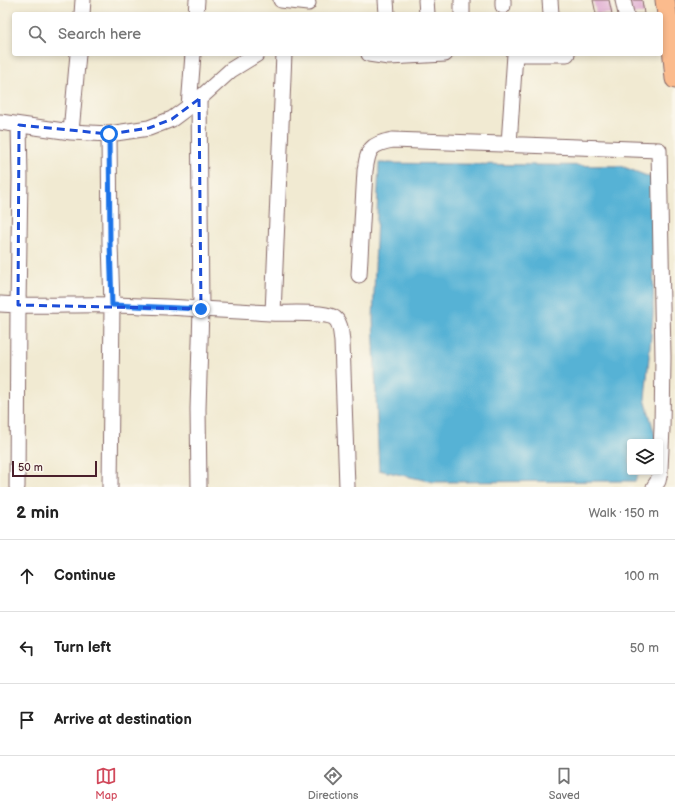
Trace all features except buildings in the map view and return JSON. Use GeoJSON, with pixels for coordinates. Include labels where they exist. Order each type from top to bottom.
{"type":"FeatureCollection","features":[{"type":"Feature","properties":{"kind":"main road"},"geometry":{"type":"LineString","coordinates":[[665,0],[675,79]]}},
{"type":"Feature","properties":{"kind":"street"},"geometry":{"type":"LineString","coordinates":[[82,12],[83,0]]}},
{"type":"Feature","properties":{"kind":"street"},"geometry":{"type":"LineString","coordinates":[[196,12],[197,0]]}},
{"type":"Feature","properties":{"kind":"street"},"geometry":{"type":"LineString","coordinates":[[281,0],[308,6]]}},
{"type":"Feature","properties":{"kind":"street"},"geometry":{"type":"LineString","coordinates":[[386,0],[387,12]]}},
{"type":"Feature","properties":{"kind":"street"},"geometry":{"type":"LineString","coordinates":[[426,0],[427,12]]}},
{"type":"Feature","properties":{"kind":"street"},"geometry":{"type":"LineString","coordinates":[[462,0],[462,12]]}},
{"type":"Feature","properties":{"kind":"street"},"geometry":{"type":"LineString","coordinates":[[550,0],[551,12]]}},
{"type":"Feature","properties":{"kind":"street"},"geometry":{"type":"LineString","coordinates":[[623,0],[626,12]]}},
{"type":"Feature","properties":{"kind":"street"},"geometry":{"type":"LineString","coordinates":[[659,0],[661,12]]}},
{"type":"Feature","properties":{"kind":"street"},"geometry":{"type":"LineString","coordinates":[[663,27],[666,47],[663,48]]}},
{"type":"Feature","properties":{"kind":"street"},"geometry":{"type":"LineString","coordinates":[[71,132],[78,56]]}},
{"type":"Feature","properties":{"kind":"street"},"geometry":{"type":"LineString","coordinates":[[193,56],[201,309],[198,408],[199,487]]}},
{"type":"Feature","properties":{"kind":"street"},"geometry":{"type":"LineString","coordinates":[[0,122],[71,132],[109,134],[149,128],[172,119],[194,103],[231,70],[253,56]]}},
{"type":"Feature","properties":{"kind":"street"},"geometry":{"type":"LineString","coordinates":[[273,313],[284,56]]}},
{"type":"Feature","properties":{"kind":"street"},"geometry":{"type":"LineString","coordinates":[[509,144],[516,56]]}},
{"type":"Feature","properties":{"kind":"street"},"geometry":{"type":"LineString","coordinates":[[17,487],[20,178],[19,125]]}},
{"type":"Feature","properties":{"kind":"street"},"geometry":{"type":"LineString","coordinates":[[109,134],[112,305],[110,487]]}},
{"type":"Feature","properties":{"kind":"street"},"geometry":{"type":"LineString","coordinates":[[359,275],[367,158],[370,150],[382,142],[393,140],[659,150],[663,357],[661,439]]}},
{"type":"Feature","properties":{"kind":"street"},"geometry":{"type":"LineString","coordinates":[[0,304],[112,305],[320,314],[335,318],[339,324],[342,342],[350,487]]}},
{"type":"Feature","properties":{"kind":"street"},"geometry":{"type":"LineString","coordinates":[[654,487],[658,481],[659,475]]}},
{"type":"Feature","properties":{"kind":"highlighted area"},"geometry":{"type":"Polygon","coordinates":[[[199,99],[201,309],[18,305],[19,125],[109,134],[149,128],[172,119],[199,99]]]}},
{"type":"Feature","properties":{"kind":"water"},"geometry":{"type":"Polygon","coordinates":[[[379,163],[621,166],[655,179],[653,315],[645,399],[656,439],[627,439],[627,475],[638,475],[635,481],[433,482],[379,470],[373,320],[379,163]]]}},
{"type":"Feature","properties":{"kind":"route"},"geometry":{"type":"LineString","coordinates":[[109,134],[112,305],[201,309]]}}]}
